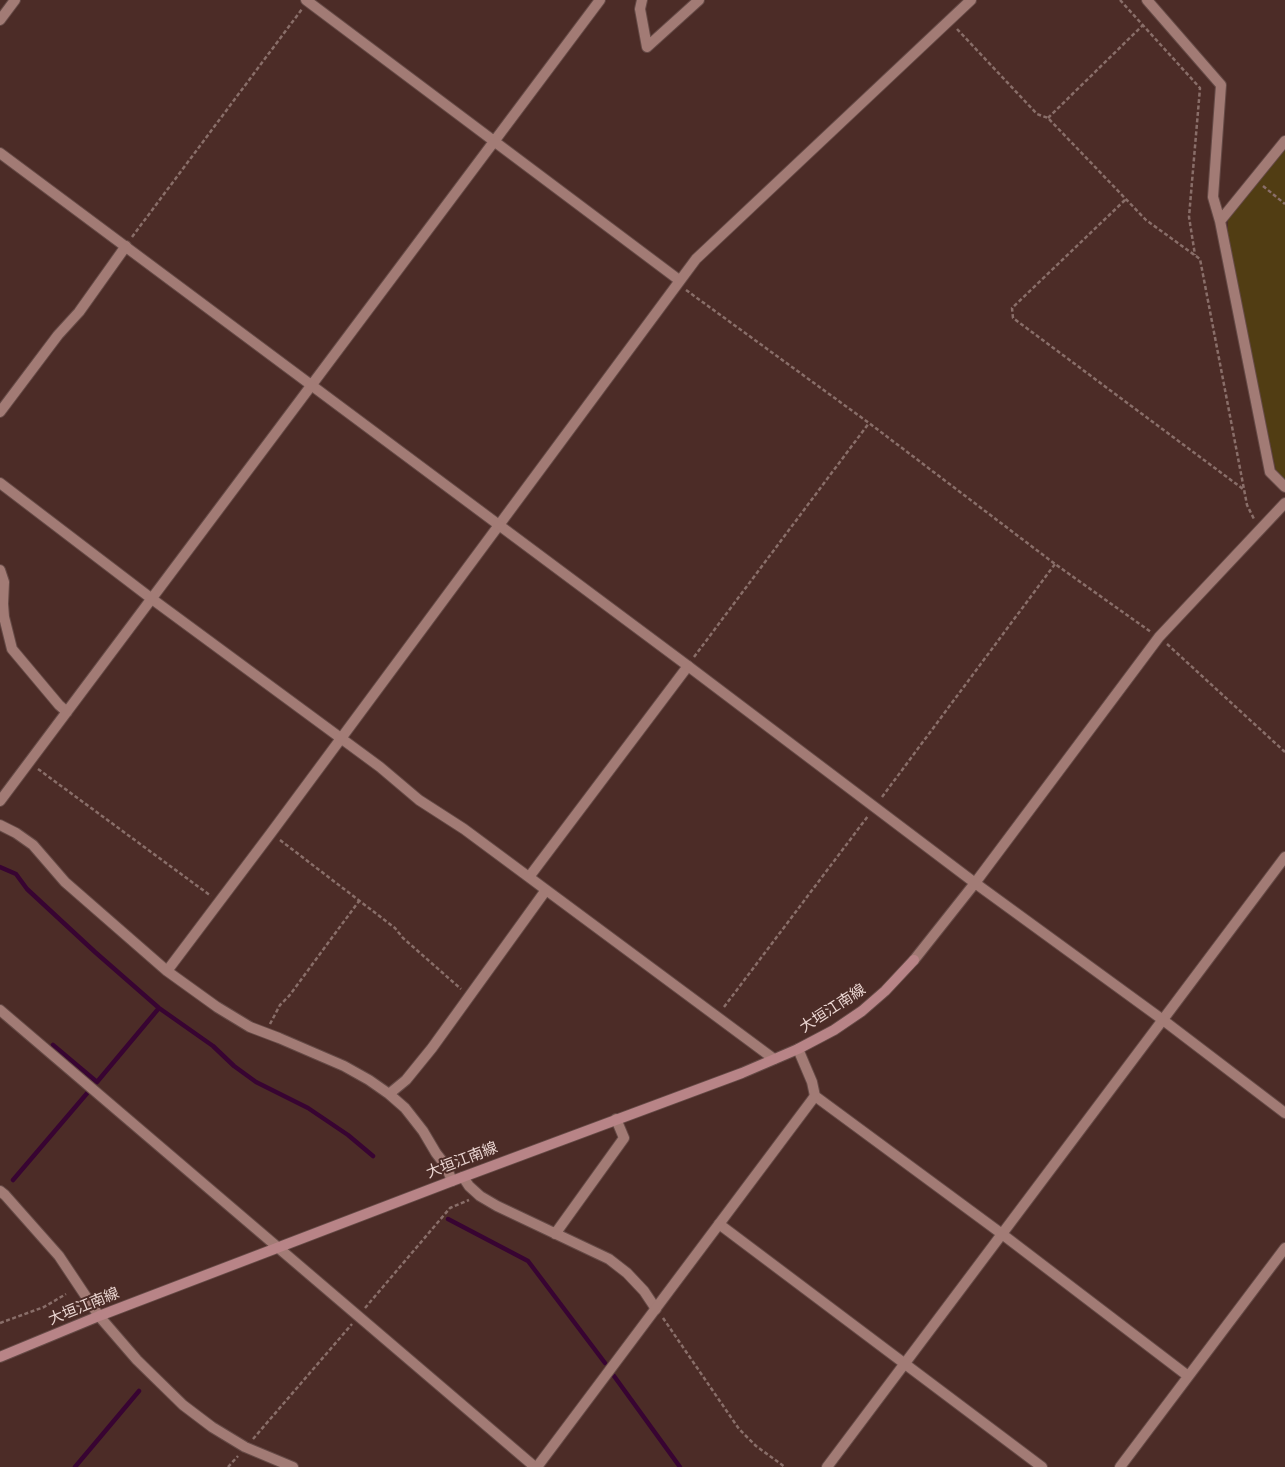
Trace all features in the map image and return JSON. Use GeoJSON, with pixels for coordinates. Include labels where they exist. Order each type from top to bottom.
{"type":"FeatureCollection","features":[{"type":"Feature","properties":{"kind":"main road","name":"大垣江南線"},"geometry":{"type":"LineString","coordinates":[[0,1357],[99,1316],[798,1049],[834,1030],[862,1011],[885,991],[914,960]]}},
{"type":"Feature","properties":{"kind":"street"},"geometry":{"type":"LineString","coordinates":[[0,20],[15,0]]}},
{"type":"Feature","properties":{"kind":"street"},"geometry":{"type":"LineString","coordinates":[[0,801],[600,0]]}},
{"type":"Feature","properties":{"kind":"street"},"geometry":{"type":"LineString","coordinates":[[642,0],[640,9],[647,47],[699,0]]}},
{"type":"Feature","properties":{"kind":"street"},"geometry":{"type":"LineString","coordinates":[[167,971],[696,259],[971,0]]}},
{"type":"Feature","properties":{"kind":"street"},"geometry":{"type":"LineString","coordinates":[[1147,0],[1221,85],[1213,196],[1220,221],[1270,472],[1285,487]]}},
{"type":"Feature","properties":{"kind":"street"},"geometry":{"type":"LineString","coordinates":[[307,1],[678,281]]}},
{"type":"Feature","properties":{"kind":"street"},"geometry":{"type":"LineString","coordinates":[[1220,221],[1285,141]]}},
{"type":"Feature","properties":{"kind":"street"},"geometry":{"type":"LineString","coordinates":[[0,153],[1285,1113]]}},
{"type":"Feature","properties":{"kind":"street"},"geometry":{"type":"LineString","coordinates":[[0,412],[58,336],[80,312],[126,246]]}},
{"type":"Feature","properties":{"kind":"street"},"geometry":{"type":"LineString","coordinates":[[0,484],[380,767],[419,800],[464,828],[774,1059]]}},
{"type":"Feature","properties":{"kind":"street"},"geometry":{"type":"LineString","coordinates":[[914,960],[975,883],[1159,637],[1285,503]]}},
{"type":"Feature","properties":{"kind":"street"},"geometry":{"type":"LineString","coordinates":[[0,570],[4,582],[4,618],[12,649],[67,712]]}},
{"type":"Feature","properties":{"kind":"street"},"geometry":{"type":"LineString","coordinates":[[529,877],[688,666]]}},
{"type":"Feature","properties":{"kind":"street"},"geometry":{"type":"LineString","coordinates":[[0,825],[16,833],[33,846],[66,882],[167,971],[233,1018],[250,1027],[266,1032],[344,1066],[389,1094],[406,1108],[423,1131],[446,1166],[452,1181]]}},
{"type":"Feature","properties":{"kind":"street"},"geometry":{"type":"LineString","coordinates":[[827,1467],[1285,857]]}},
{"type":"Feature","properties":{"kind":"street"},"geometry":{"type":"LineString","coordinates":[[389,1094],[406,1080],[432,1048],[546,890]]}},
{"type":"Feature","properties":{"kind":"street"},"geometry":{"type":"LineString","coordinates":[[1,1013],[536,1467],[815,1096]]}},
{"type":"Feature","properties":{"kind":"street"},"geometry":{"type":"LineString","coordinates":[[798,1049],[812,1082],[815,1096],[1002,1234],[1188,1376]]}},
{"type":"Feature","properties":{"kind":"street"},"geometry":{"type":"LineString","coordinates":[[555,1234],[624,1138],[616,1119]]}},
{"type":"Feature","properties":{"kind":"street"},"geometry":{"type":"LineString","coordinates":[[463,1176],[469,1186],[480,1196],[609,1259],[627,1273],[644,1291],[656,1309]]}},
{"type":"Feature","properties":{"kind":"street"},"geometry":{"type":"LineString","coordinates":[[0,1191],[59,1256],[99,1316],[137,1360],[183,1405],[212,1427],[246,1447],[293,1467]]}},
{"type":"Feature","properties":{"kind":"street"},"geometry":{"type":"LineString","coordinates":[[719,1224],[1042,1467]]}},
{"type":"Feature","properties":{"kind":"street"},"geometry":{"type":"LineString","coordinates":[[1120,1467],[1285,1248]]}},
{"type":"Feature","properties":{"kind":"path"},"geometry":{"type":"LineString","coordinates":[[1120,0],[1200,88],[1189,211],[1196,256]]}},
{"type":"Feature","properties":{"kind":"path"},"geometry":{"type":"LineString","coordinates":[[126,246],[307,1]]}},
{"type":"Feature","properties":{"kind":"path"},"geometry":{"type":"LineString","coordinates":[[949,21],[1038,114],[1048,118],[1146,220],[1200,259],[1247,505],[1254,519],[1263,527]]}},
{"type":"Feature","properties":{"kind":"path"},"geometry":{"type":"LineString","coordinates":[[1048,118],[1143,26]]}},
{"type":"Feature","properties":{"kind":"path"},"geometry":{"type":"LineString","coordinates":[[1255,179],[1285,204]]}},
{"type":"Feature","properties":{"kind":"path"},"geometry":{"type":"LineString","coordinates":[[1125,200],[1012,308],[1012,318],[1244,490]]}},
{"type":"Feature","properties":{"kind":"path"},"geometry":{"type":"LineString","coordinates":[[678,281],[1055,564],[1159,637],[1285,752]]}},
{"type":"Feature","properties":{"kind":"path"},"geometry":{"type":"LineString","coordinates":[[688,666],[869,423]]}},
{"type":"Feature","properties":{"kind":"path"},"geometry":{"type":"LineString","coordinates":[[717,1016],[1055,564]]}},
{"type":"Feature","properties":{"kind":"path"},"geometry":{"type":"LineString","coordinates":[[29,762],[219,902]]}},
{"type":"Feature","properties":{"kind":"path"},"geometry":{"type":"LineString","coordinates":[[271,833],[395,928],[410,944],[469,995]]}},
{"type":"Feature","properties":{"kind":"path"},"geometry":{"type":"LineString","coordinates":[[266,1032],[280,1005],[360,901]]}},
{"type":"Feature","properties":{"kind":"path"},"geometry":{"type":"LineString","coordinates":[[246,1447],[450,1208],[480,1196]]}},
{"type":"Feature","properties":{"kind":"path"},"geometry":{"type":"LineString","coordinates":[[0,1323],[44,1307],[66,1294]]}},
{"type":"Feature","properties":{"kind":"path"},"geometry":{"type":"LineString","coordinates":[[656,1309],[739,1429],[756,1446],[785,1467]]}},
{"type":"Feature","properties":{"kind":"shaded area"},"geometry":{"type":"Polygon","coordinates":[[[1285,150],[1285,479],[1276,470],[1228,238],[1228,219],[1285,150]]]}},
{"type":"Feature","properties":{"kind":"waterway"},"geometry":{"type":"LineString","coordinates":[[0,867],[16,874],[27,889],[159,1008],[213,1046],[234,1066],[256,1082],[308,1108],[348,1135],[373,1156]]}},
{"type":"Feature","properties":{"kind":"waterway"},"geometry":{"type":"LineString","coordinates":[[53,1045],[97,1082],[159,1008]]}},
{"type":"Feature","properties":{"kind":"waterway"},"geometry":{"type":"LineString","coordinates":[[13,1180],[89,1091]]}},
{"type":"Feature","properties":{"kind":"waterway"},"geometry":{"type":"LineString","coordinates":[[448,1219],[528,1261],[605,1363]]}},
{"type":"Feature","properties":{"kind":"waterway"},"geometry":{"type":"LineString","coordinates":[[614,1376],[680,1467]]}},
{"type":"Feature","properties":{"kind":"waterway"},"geometry":{"type":"LineString","coordinates":[[75,1467],[139,1391]]}}]}
